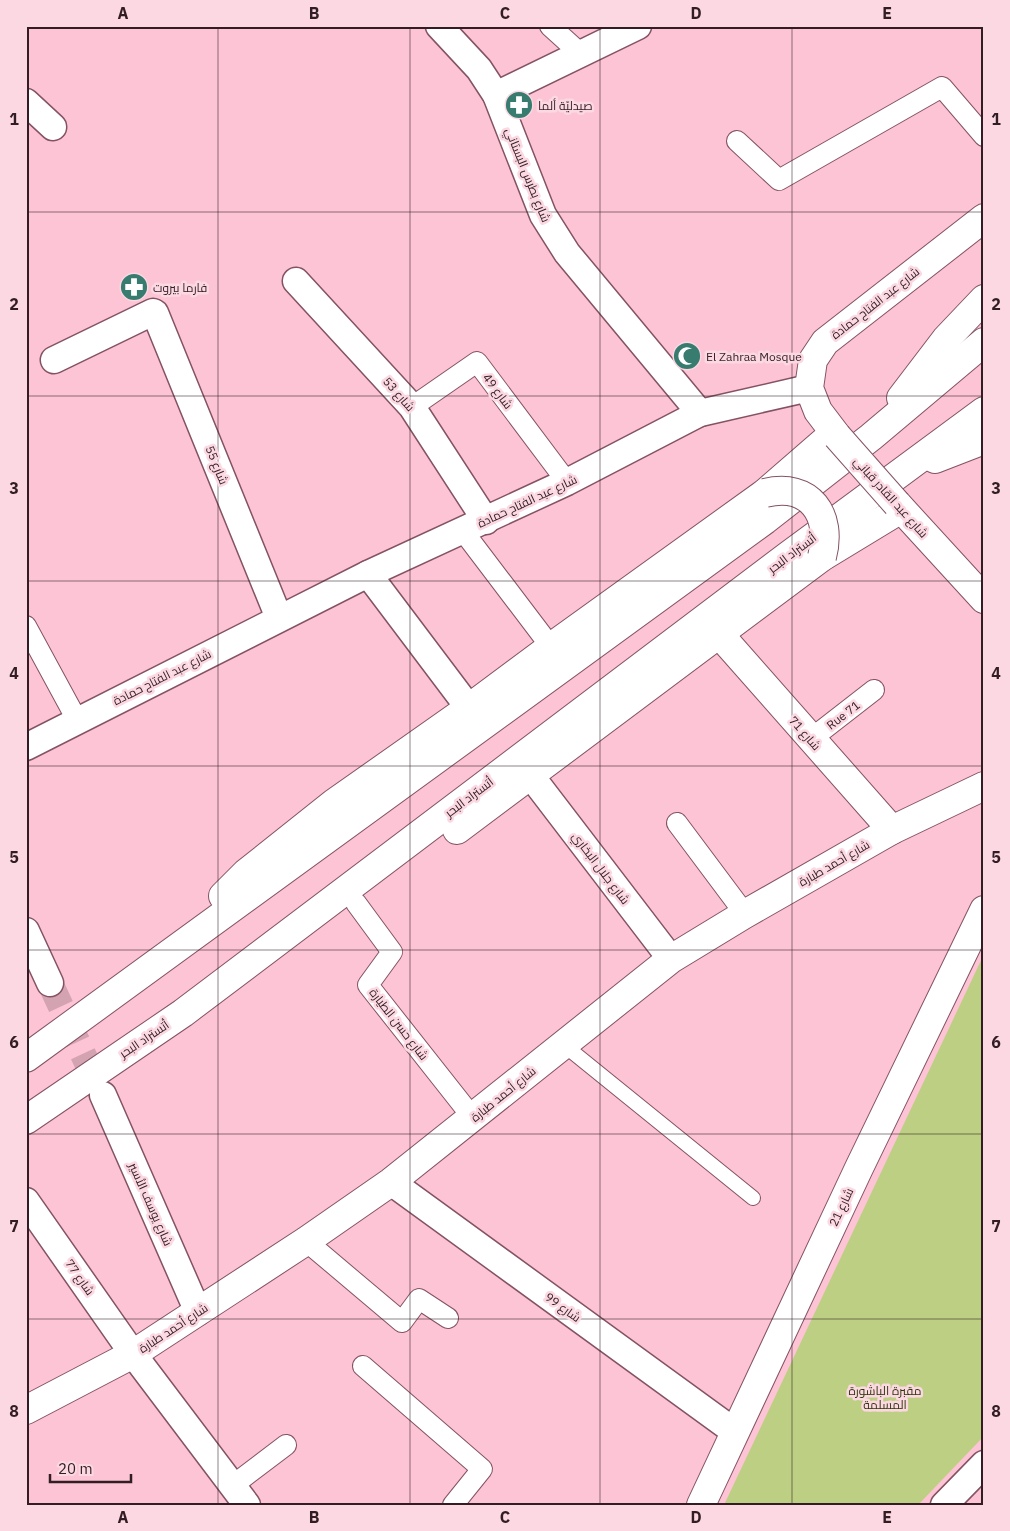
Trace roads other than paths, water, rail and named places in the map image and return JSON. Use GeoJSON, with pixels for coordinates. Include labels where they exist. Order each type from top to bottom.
{"type":"FeatureCollection","features":[{"type":"Feature","properties":{"kind":"main road","name":"شارع عبد الفتاح حمادة"},"geometry":{"type":"LineString","coordinates":[[809,388],[813,360],[825,342],[984,218]]}},
{"type":"Feature","properties":{"kind":"main road"},"geometry":{"type":"LineString","coordinates":[[872,437],[946,339],[984,299]]}},
{"type":"Feature","properties":{"kind":"main road"},"geometry":{"type":"LineString","coordinates":[[26,1058],[765,520],[872,437],[984,342]]}},
{"type":"Feature","properties":{"kind":"main road","name":"شارع عبد القادر قباني"},"geometry":{"type":"LineString","coordinates":[[809,388],[818,411],[835,434],[984,599]]}},
{"type":"Feature","properties":{"kind":"main road"},"geometry":{"type":"LineString","coordinates":[[908,469],[984,411]]}},
{"type":"Feature","properties":{"kind":"main road"},"geometry":{"type":"LineString","coordinates":[[152,965],[246,873],[334,803],[469,708],[765,492],[835,434]]}},
{"type":"Feature","properties":{"kind":"main road"},"geometry":{"type":"LineString","coordinates":[[908,469],[984,440]]}},
{"type":"Feature","properties":{"kind":"main road","name":"أتستراد البحر"},"geometry":{"type":"LineString","coordinates":[[26,1120],[183,1013],[789,556],[908,469]]}},
{"type":"Feature","properties":{"kind":"main road"},"geometry":{"type":"LineString","coordinates":[[765,492],[787,490],[801,496],[814,505],[820,513],[826,533],[826,543],[822,557]]}},
{"type":"Feature","properties":{"kind":"main road"},"geometry":{"type":"LineString","coordinates":[[183,1013],[356,904],[720,635],[822,557],[899,507]]}},
{"type":"Feature","properties":{"kind":"main road","name":"شارع 71"},"geometry":{"type":"LineString","coordinates":[[720,635],[892,830]]}},
{"type":"Feature","properties":{"kind":"main road","name":"شارع أحمد طبارة"},"geometry":{"type":"LineString","coordinates":[[26,1410],[134,1354],[392,1182],[671,959],[745,914],[892,830],[984,786]]}},
{"type":"Feature","properties":{"kind":"main road","name":"شارع 21"},"geometry":{"type":"LineString","coordinates":[[701,1505],[859,1168],[984,910]]}},
{"type":"Feature","properties":{"kind":"street","name":"شارع بطرس البستاني"},"geometry":{"type":"LineString","coordinates":[[439,26],[479,69],[496,95],[543,215],[554,234],[567,253],[700,413]]}},
{"type":"Feature","properties":{"kind":"street"},"geometry":{"type":"LineString","coordinates":[[550,26],[582,55]]}},
{"type":"Feature","properties":{"kind":"street"},"geometry":{"type":"LineString","coordinates":[[496,95],[582,55],[638,26]]}},
{"type":"Feature","properties":{"kind":"street"},"geometry":{"type":"LineString","coordinates":[[738,140],[779,180],[942,87],[984,136]]}},
{"type":"Feature","properties":{"kind":"street"},"geometry":{"type":"LineString","coordinates":[[26,102],[53,127]]}},
{"type":"Feature","properties":{"kind":"street","name":"شارع 53"},"geometry":{"type":"LineString","coordinates":[[296,281],[412,407],[486,521]]}},
{"type":"Feature","properties":{"kind":"street","name":"شارع 55"},"geometry":{"type":"LineString","coordinates":[[54,360],[154,312],[279,618]]}},
{"type":"Feature","properties":{"kind":"street","name":"شارع 49"},"geometry":{"type":"LineString","coordinates":[[412,407],[477,362],[568,482]]}},
{"type":"Feature","properties":{"kind":"street","name":"شارع عبد الفتاح حمادة"},"geometry":{"type":"LineString","coordinates":[[26,747],[279,618],[368,574],[568,482],[700,413],[809,388]]}},
{"type":"Feature","properties":{"kind":"street"},"geometry":{"type":"LineString","coordinates":[[463,531],[551,647]]}},
{"type":"Feature","properties":{"kind":"street"},"geometry":{"type":"LineString","coordinates":[[368,574],[469,708]]}},
{"type":"Feature","properties":{"kind":"street"},"geometry":{"type":"LineString","coordinates":[[26,626],[77,720]]}},
{"type":"Feature","properties":{"kind":"street","name":"Rue 71"},"geometry":{"type":"LineString","coordinates":[[811,739],[874,690]]}},
{"type":"Feature","properties":{"kind":"street","name":"شارع جلال البخاري"},"geometry":{"type":"LineString","coordinates":[[530,776],[671,959]]}},
{"type":"Feature","properties":{"kind":"street"},"geometry":{"type":"LineString","coordinates":[[677,823],[745,914]]}},
{"type":"Feature","properties":{"kind":"street","name":"شارع حسن الطيارة"},"geometry":{"type":"LineString","coordinates":[[356,904],[392,952],[368,986],[473,1118]]}},
{"type":"Feature","properties":{"kind":"street"},"geometry":{"type":"LineString","coordinates":[[26,931],[50,983]]}},
{"type":"Feature","properties":{"kind":"street","name":"شارع يوسف الأسير"},"geometry":{"type":"LineString","coordinates":[[103,1095],[198,1312]]}},
{"type":"Feature","properties":{"kind":"street","name":"شارع 99"},"geometry":{"type":"LineString","coordinates":[[392,1182],[735,1432]]}},
{"type":"Feature","properties":{"kind":"street","name":"شارع 77"},"geometry":{"type":"LineString","coordinates":[[26,1201],[134,1354],[239,1495]]}},
{"type":"Feature","properties":{"kind":"street"},"geometry":{"type":"LineString","coordinates":[[306,1241],[402,1322],[419,1299],[448,1318]]}},
{"type":"Feature","properties":{"kind":"street"},"geometry":{"type":"LineString","coordinates":[[363,1366],[482,1469],[453,1505]]}},
{"type":"Feature","properties":{"kind":"street"},"geometry":{"type":"LineString","coordinates":[[239,1495],[286,1445]]}},
{"type":"Feature","properties":{"kind":"street"},"geometry":{"type":"LineString","coordinates":[[944,1505],[984,1464]]}},
{"type":"Feature","properties":{"kind":"lane"},"geometry":{"type":"LineString","coordinates":[[564,1046],[753,1198]]}},
{"type":"Feature","properties":{"kind":"tunnel"},"geometry":{"type":"LineString","coordinates":[[50,983],[102,1095]]}},
{"type":"Feature","properties":{"kind":"place","name":"صيدليّة ألما"},"geometry":{"type":"Point","coordinates":[519,105]}},
{"type":"Feature","properties":{"kind":"place","name":"فارما بيروت"},"geometry":{"type":"Point","coordinates":[134,287]}},
{"type":"Feature","properties":{"kind":"place","name":"El Zahraa Mosque"},"geometry":{"type":"Point","coordinates":[687,356]}},
{"type":"Feature","properties":{"kind":"park label","name":"مقبرة الباشورة المسلمة"},"geometry":{"type":"Point","coordinates":[885,1397]}}]}
